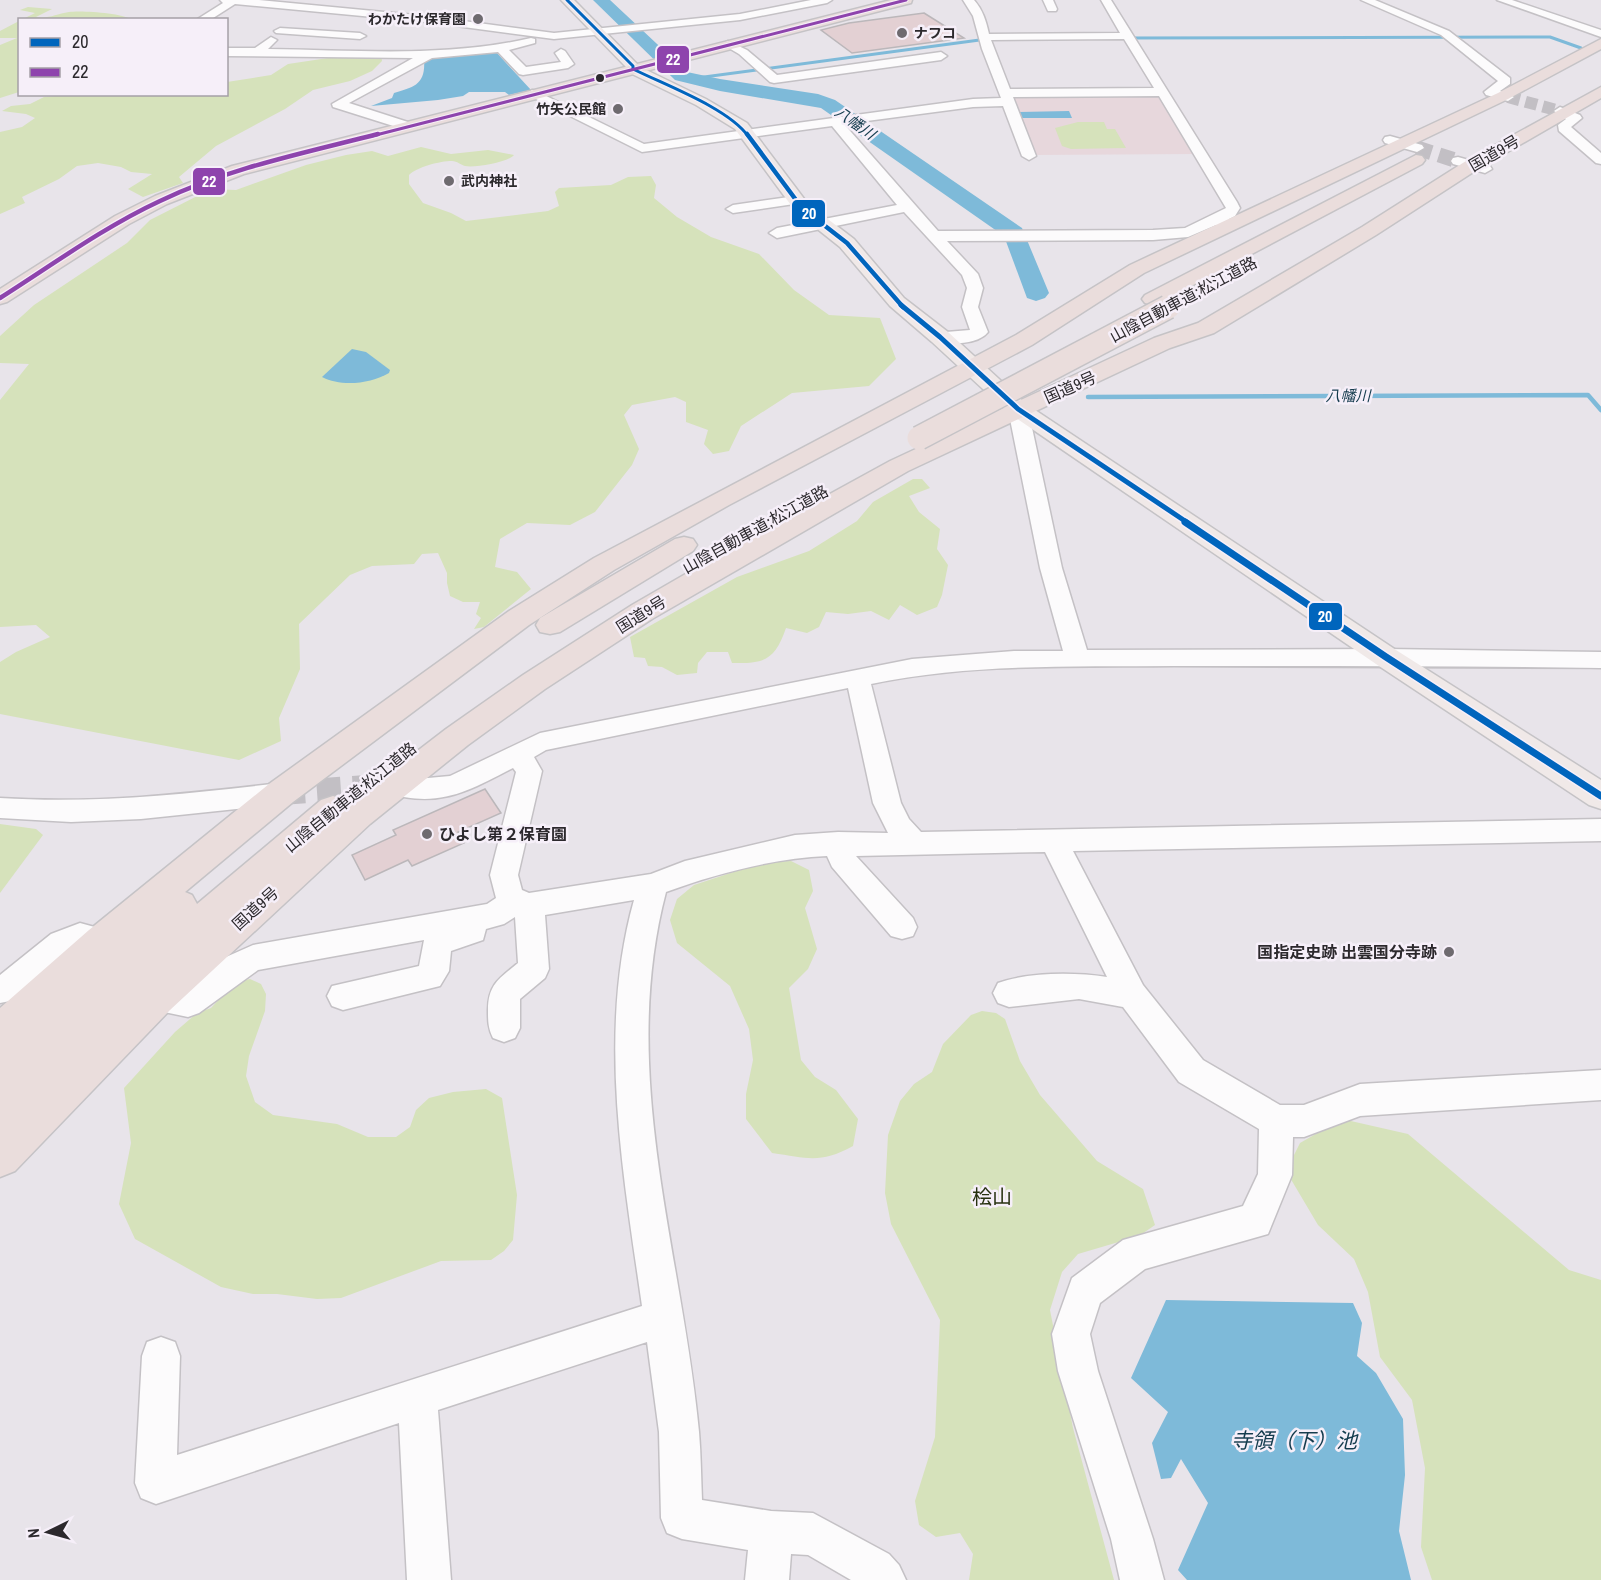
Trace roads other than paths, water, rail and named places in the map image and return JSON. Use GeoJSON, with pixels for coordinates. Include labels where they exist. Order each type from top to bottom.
{"type":"FeatureCollection","features":[{"type":"Feature","properties":{"kind":"highway"},"geometry":{"type":"LineString","coordinates":[[0,298],[122,220],[202,183],[269,160],[906,0]]}},
{"type":"Feature","properties":{"kind":"highway","name":"国道9号"},"geometry":{"type":"LineString","coordinates":[[0,1157],[156,998],[394,785],[534,682],[651,607],[889,471],[1162,343],[1206,328],[1370,231],[1459,142],[1601,43]]}},
{"type":"Feature","properties":{"kind":"highway","name":"山陰自動車道;松江道路"},"geometry":{"type":"LineString","coordinates":[[0,1071],[97,978],[202,884],[299,802],[475,673],[632,575],[757,504],[911,433],[1160,303],[1459,142],[1601,62]]}},
{"type":"Feature","properties":{"kind":"highway","name":"山陰自動車道;松江道路"},"geometry":{"type":"LineString","coordinates":[[1459,142],[1601,76]]}},
{"type":"Feature","properties":{"kind":"highway","name":"国道9号"},"geometry":{"type":"LineString","coordinates":[[0,1033],[102,941],[281,793],[519,618],[604,564],[1023,340],[1129,273],[1222,222],[1459,142],[1563,112],[1601,92]]}},
{"type":"Feature","properties":{"kind":"highway"},"geometry":{"type":"LineString","coordinates":[[1054,320],[1459,142]]}},
{"type":"Feature","properties":{"kind":"highway","name":"山陰自動車道;松江道路"},"geometry":{"type":"LineString","coordinates":[[0,1115],[124,993],[228,898],[326,814],[411,748],[492,689],[649,589],[911,433]]}},
{"type":"Feature","properties":{"kind":"main road"},"geometry":{"type":"LineString","coordinates":[[567,0],[633,66],[633,69],[727,115],[748,134],[795,200],[820,224],[847,243],[897,302],[940,337],[970,368],[1018,409],[1386,657],[1601,796]]}},
{"type":"Feature","properties":{"kind":"street"},"geometry":{"type":"LineString","coordinates":[[225,0],[247,1],[292,19],[374,40]]}},
{"type":"Feature","properties":{"kind":"street"},"geometry":{"type":"LineString","coordinates":[[370,0],[375,10],[371,14]]}},
{"type":"Feature","properties":{"kind":"street"},"geometry":{"type":"LineString","coordinates":[[744,0],[758,15],[782,30]]}},
{"type":"Feature","properties":{"kind":"street"},"geometry":{"type":"LineString","coordinates":[[228,52],[428,52],[501,48],[554,36],[758,15],[827,0]]}},
{"type":"Feature","properties":{"kind":"street"},"geometry":{"type":"LineString","coordinates":[[968,0],[974,6],[1029,156]]}},
{"type":"Feature","properties":{"kind":"street"},"geometry":{"type":"LineString","coordinates":[[1366,0],[1455,39],[1506,81],[1490,91],[1459,142]]}},
{"type":"Feature","properties":{"kind":"street"},"geometry":{"type":"LineString","coordinates":[[1502,0],[1601,34]]}},
{"type":"Feature","properties":{"kind":"street"},"geometry":{"type":"LineString","coordinates":[[204,18],[233,1]]}},
{"type":"Feature","properties":{"kind":"street"},"geometry":{"type":"LineString","coordinates":[[934,236],[1169,234],[1188,232],[1222,222],[1230,213],[1233,208],[1163,93],[1105,4]]}},
{"type":"Feature","properties":{"kind":"street"},"geometry":{"type":"LineString","coordinates":[[258,52],[292,19],[371,14],[554,36]]}},
{"type":"Feature","properties":{"kind":"street"},"geometry":{"type":"LineString","coordinates":[[389,42],[410,38],[415,23],[426,19]]}},
{"type":"Feature","properties":{"kind":"street"},"geometry":{"type":"LineString","coordinates":[[1026,41],[1030,22]]}},
{"type":"Feature","properties":{"kind":"street"},"geometry":{"type":"LineString","coordinates":[[1082,22],[1090,36]]}},
{"type":"Feature","properties":{"kind":"street"},"geometry":{"type":"LineString","coordinates":[[406,126],[338,104],[395,75],[428,52],[489,28]]}},
{"type":"Feature","properties":{"kind":"street"},"geometry":{"type":"LineString","coordinates":[[985,39],[1026,41],[1090,36],[1128,38]]}},
{"type":"Feature","properties":{"kind":"street"},"geometry":{"type":"LineString","coordinates":[[985,39],[1026,41]]}},
{"type":"Feature","properties":{"kind":"street"},"geometry":{"type":"LineString","coordinates":[[728,44],[743,52],[774,79],[941,56]]}},
{"type":"Feature","properties":{"kind":"street"},"geometry":{"type":"LineString","coordinates":[[501,48],[523,71],[539,93],[642,148],[1006,97],[1163,93]]}},
{"type":"Feature","properties":{"kind":"street"},"geometry":{"type":"LineString","coordinates":[[418,73],[428,52]]}},
{"type":"Feature","properties":{"kind":"street"},"geometry":{"type":"LineString","coordinates":[[523,71],[568,64],[561,53]]}},
{"type":"Feature","properties":{"kind":"street"},"geometry":{"type":"LineString","coordinates":[[1563,112],[1575,118],[1565,124],[1564,128],[1601,160]]}},
{"type":"Feature","properties":{"kind":"street"},"geometry":{"type":"LineString","coordinates":[[845,121],[907,207],[970,274],[975,288],[970,307],[979,332],[973,336],[940,337]]}},
{"type":"Feature","properties":{"kind":"street"},"geometry":{"type":"LineString","coordinates":[[733,209],[795,200]]}},
{"type":"Feature","properties":{"kind":"street"},"geometry":{"type":"LineString","coordinates":[[777,233],[907,207]]}},
{"type":"Feature","properties":{"kind":"street"},"geometry":{"type":"LineString","coordinates":[[1018,409],[1051,568],[1077,659]]}},
{"type":"Feature","properties":{"kind":"street"},"geometry":{"type":"LineString","coordinates":[[394,785],[417,789],[454,786],[540,742],[912,667],[958,662],[1386,657],[1601,660]]}},
{"type":"Feature","properties":{"kind":"street"},"geometry":{"type":"LineString","coordinates":[[858,679],[887,803],[898,826],[914,843]]}},
{"type":"Feature","properties":{"kind":"street"},"geometry":{"type":"LineString","coordinates":[[504,1028],[504,996],[510,988],[534,969],[512,907],[504,875],[529,771],[518,753]]}},
{"type":"Feature","properties":{"kind":"street"},"geometry":{"type":"LineString","coordinates":[[0,808],[45,813],[127,811],[281,793]]}},
{"type":"Feature","properties":{"kind":"street"},"geometry":{"type":"LineString","coordinates":[[156,998],[188,1003],[237,966],[253,958],[512,907],[653,885],[685,873],[795,846],[838,843],[1055,842],[1601,830]]}},
{"type":"Feature","properties":{"kind":"street"},"geometry":{"type":"LineString","coordinates":[[1055,842],[1068,872],[1132,995],[1191,1071],[1276,1121],[1304,1121],[1360,1100],[1601,1085]]}},
{"type":"Feature","properties":{"kind":"street"},"geometry":{"type":"LineString","coordinates":[[838,843],[842,859],[902,927]]}},
{"type":"Feature","properties":{"kind":"street"},"geometry":{"type":"LineString","coordinates":[[653,885],[642,921],[633,985],[631,1072],[644,1192],[679,1432],[682,1518],[771,1532],[813,1534],[874,1569],[884,1580]]}},
{"type":"Feature","properties":{"kind":"street"},"geometry":{"type":"LineString","coordinates":[[343,996],[429,977],[434,971],[437,945],[442,941],[481,927],[512,907]]}},
{"type":"Feature","properties":{"kind":"street"},"geometry":{"type":"LineString","coordinates":[[0,989],[9,988],[62,943],[80,936],[102,941]]}},
{"type":"Feature","properties":{"kind":"street"},"geometry":{"type":"LineString","coordinates":[[1009,993],[1079,986],[1132,995]]}},
{"type":"Feature","properties":{"kind":"street"},"geometry":{"type":"LineString","coordinates":[[1142,1580],[1078,1371],[1071,1334],[1085,1291],[1137,1253],[1255,1221],[1275,1175],[1276,1121]]}},
{"type":"Feature","properties":{"kind":"street"},"geometry":{"type":"LineString","coordinates":[[161,1356],[156,1484],[663,1318]]}},
{"type":"Feature","properties":{"kind":"street"},"geometry":{"type":"LineString","coordinates":[[417,1397],[429,1580]]}},
{"type":"Feature","properties":{"kind":"street"},"geometry":{"type":"LineString","coordinates":[[766,1580],[771,1532]]}},
{"type":"Feature","properties":{"kind":"water"},"geometry":{"type":"Polygon","coordinates":[[[598,0],[607,0],[664,57],[658,59],[598,0]]]}},
{"type":"Feature","properties":{"kind":"water"},"geometry":{"type":"Polygon","coordinates":[[[491,51],[497,53],[531,90],[509,95],[505,92],[469,92],[463,96],[438,100],[371,106],[392,98],[394,93],[417,84],[423,74],[424,59],[491,51]]]}},
{"type":"Feature","properties":{"kind":"water"},"geometry":{"type":"Polygon","coordinates":[[[1069,111],[1072,118],[1022,118],[1019,112],[1069,111]]]}},
{"type":"Feature","properties":{"kind":"water"},"geometry":{"type":"Polygon","coordinates":[[[352,349],[366,352],[390,370],[389,373],[373,380],[356,383],[338,382],[322,377],[352,349]]]}},
{"type":"Feature","properties":{"kind":"water","name":"寺領（下）池"},"geometry":{"type":"Polygon","coordinates":[[[1166,1300],[1353,1303],[1362,1323],[1357,1356],[1376,1373],[1403,1419],[1405,1475],[1399,1531],[1411,1580],[1187,1580],[1178,1570],[1208,1503],[1181,1459],[1171,1478],[1161,1479],[1152,1443],[1168,1412],[1131,1378],[1166,1300]]]}},
{"type":"Feature","properties":{"kind":"waterway","name":"八幡川"},"geometry":{"type":"LineString","coordinates":[[601,0],[681,76],[720,85],[818,100],[828,104],[1014,233],[1036,293]]}},
{"type":"Feature","properties":{"kind":"waterway"},"geometry":{"type":"LineString","coordinates":[[1127,38],[1550,37],[1581,48]]}},
{"type":"Feature","properties":{"kind":"waterway"},"geometry":{"type":"LineString","coordinates":[[689,79],[987,39]]}},
{"type":"Feature","properties":{"kind":"waterway","name":"八幡川"},"geometry":{"type":"LineString","coordinates":[[1088,397],[1588,395],[1601,410]]}},
{"type":"Feature","properties":{"kind":"tunnel"},"geometry":{"type":"LineString","coordinates":[[1508,97],[1560,111]]}},
{"type":"Feature","properties":{"kind":"tunnel"},"geometry":{"type":"LineString","coordinates":[[1417,148],[1458,161]]}},
{"type":"Feature","properties":{"kind":"tunnel"},"geometry":{"type":"LineString","coordinates":[[281,793],[394,785]]}},
{"type":"Feature","properties":{"kind":"place","name":"わかたけ保育園"},"geometry":{"type":"Point","coordinates":[478,19]}},
{"type":"Feature","properties":{"kind":"place","name":"ナフコ"},"geometry":{"type":"Point","coordinates":[902,33]}},
{"type":"Feature","properties":{"kind":"place","name":"竹矢公民館"},"geometry":{"type":"Point","coordinates":[618,109]}},
{"type":"Feature","properties":{"kind":"place","name":"武内神社"},"geometry":{"type":"Point","coordinates":[449,181]}},
{"type":"Feature","properties":{"kind":"place","name":"ひよし第２保育園"},"geometry":{"type":"Point","coordinates":[427,834]}},
{"type":"Feature","properties":{"kind":"place","name":"国指定史跡 出雲国分寺跡"},"geometry":{"type":"Point","coordinates":[1449,952]}},
{"type":"Feature","properties":{"kind":"park label","name":"桧山"},"geometry":{"type":"Point","coordinates":[992,1197]}}]}
